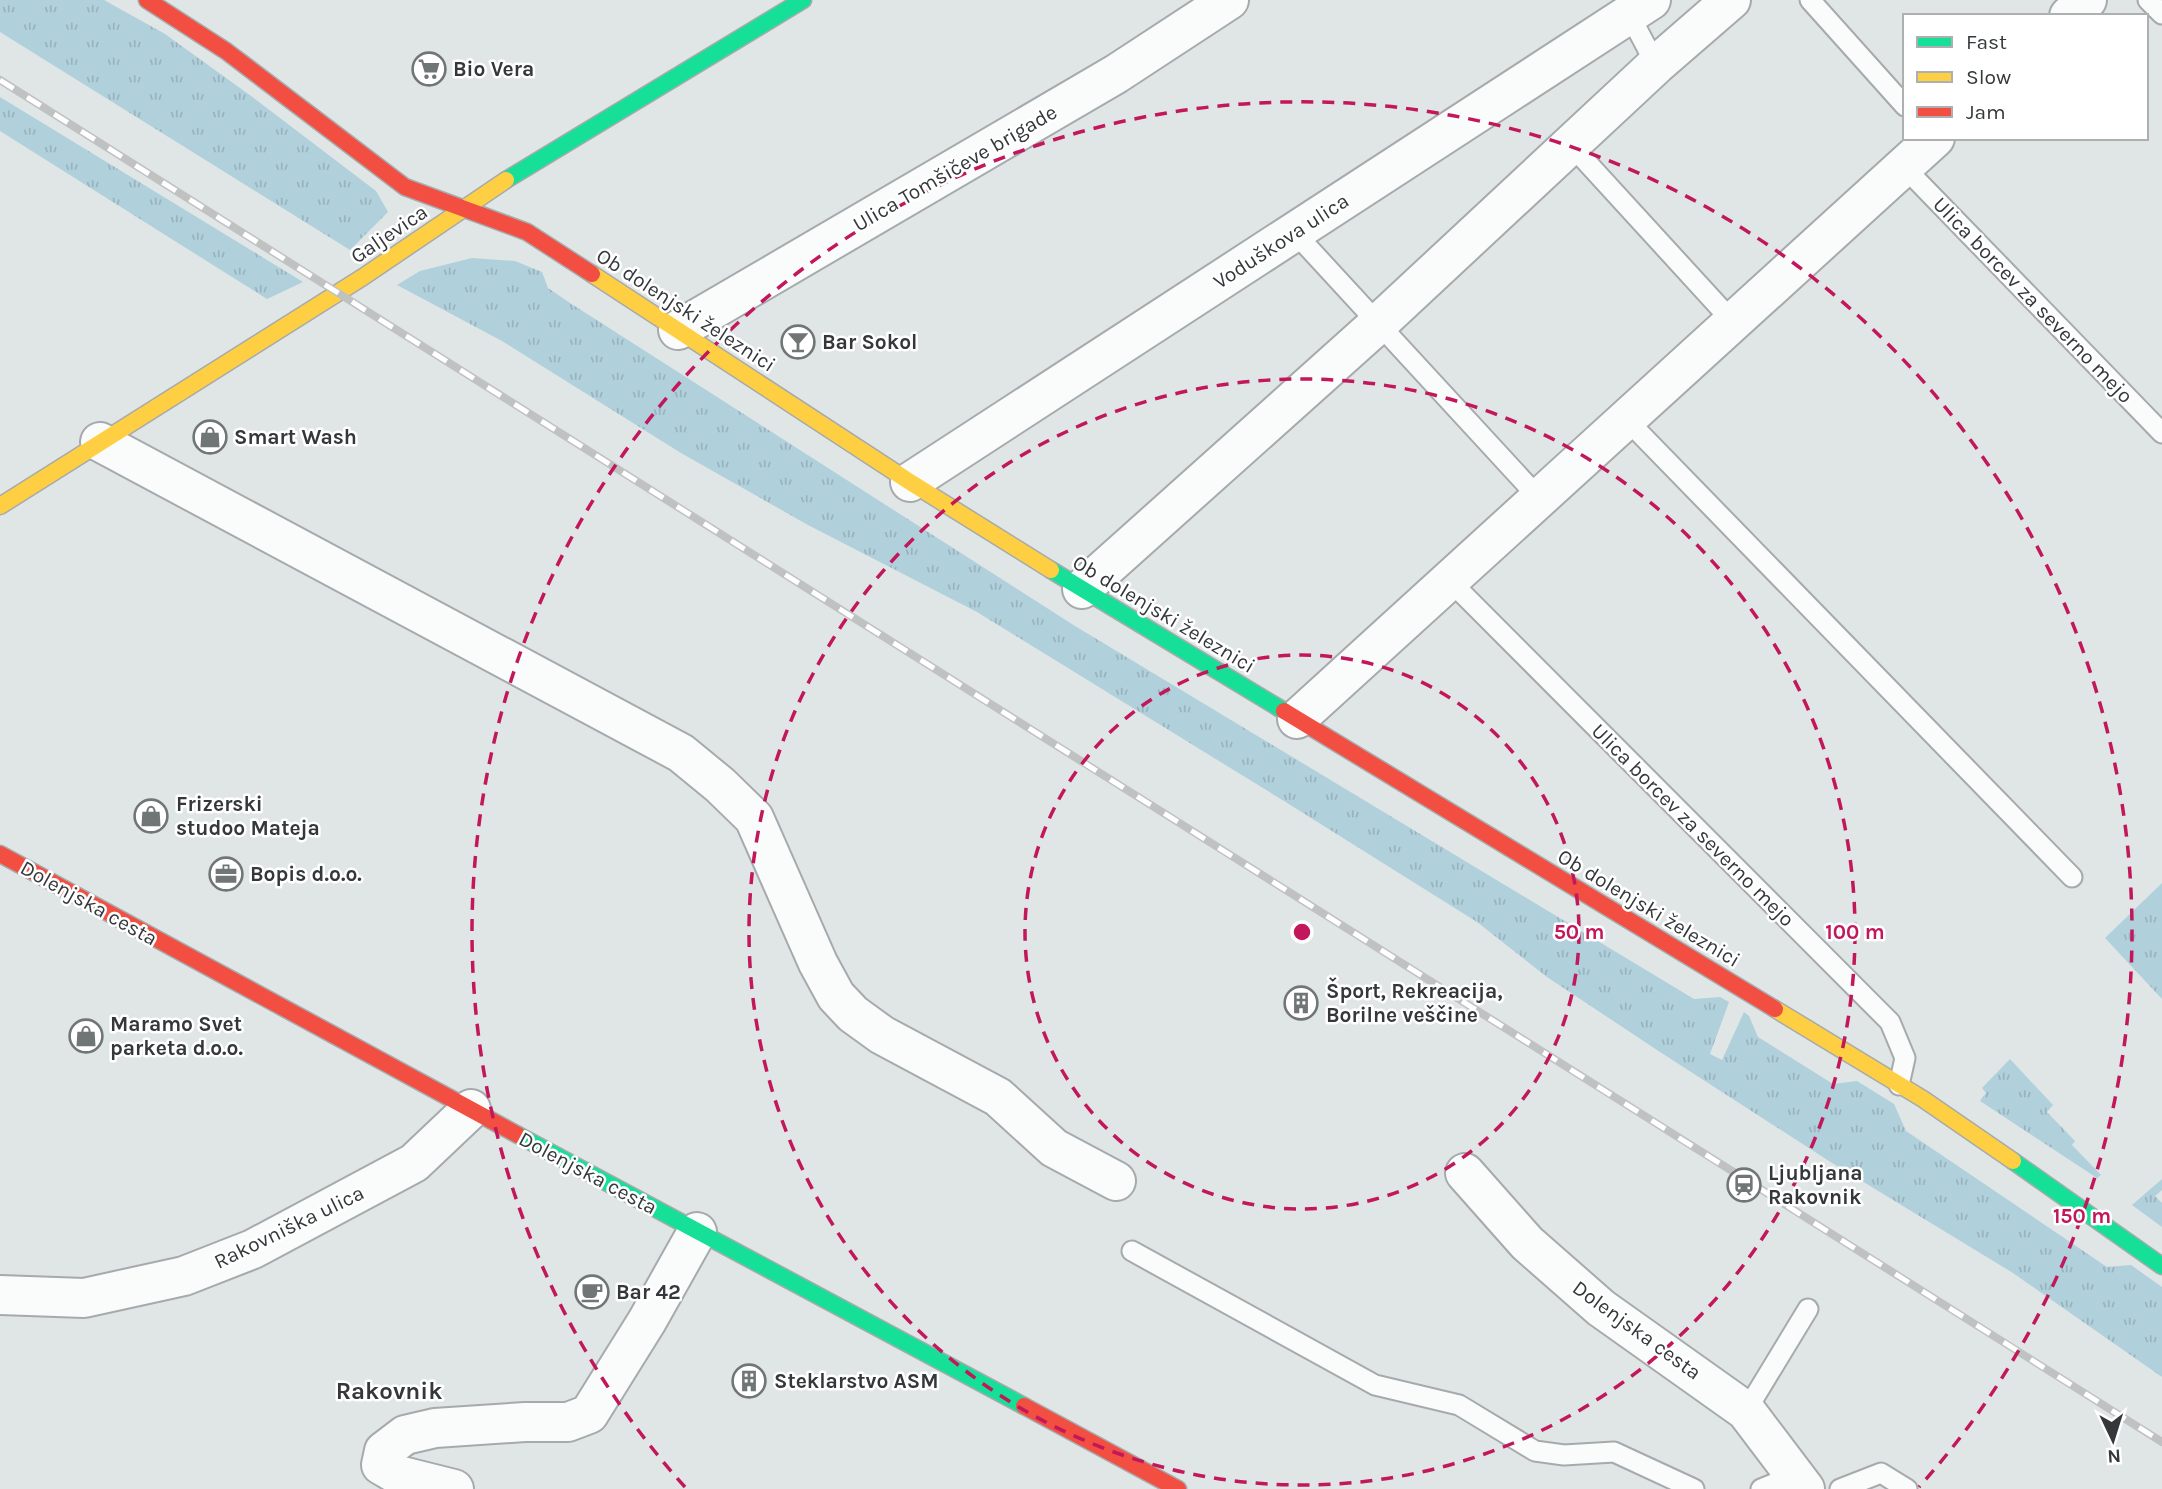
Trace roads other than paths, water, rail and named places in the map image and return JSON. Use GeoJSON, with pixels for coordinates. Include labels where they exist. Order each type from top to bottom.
{"type":"FeatureCollection","features":[{"type":"Feature","properties":{"kind":"street","name":"Ob dolenjski železnici"},"geometry":{"type":"LineString","coordinates":[[146,0],[226,51],[405,187],[527,232],[910,482],[1082,589],[1923,1099],[2162,1266]]}},
{"type":"Feature","properties":{"kind":"street","name":"Galjevica"},"geometry":{"type":"LineString","coordinates":[[0,506],[354,282],[521,170],[803,0]]}},
{"type":"Feature","properties":{"kind":"street","name":"Ulica Tomšičeve brigade"},"geometry":{"type":"LineString","coordinates":[[678,330],[1116,74],[1229,0]]}},
{"type":"Feature","properties":{"kind":"street"},"geometry":{"type":"LineString","coordinates":[[1082,589],[1378,324],[1656,65],[1731,0]]}},
{"type":"Feature","properties":{"kind":"street"},"geometry":{"type":"LineString","coordinates":[[2071,14],[2087,0]]}},
{"type":"Feature","properties":{"kind":"street","name":"Voduškova ulica"},"geometry":{"type":"LineString","coordinates":[[910,482],[1294,232],[1634,5]]}},
{"type":"Feature","properties":{"kind":"street"},"geometry":{"type":"LineString","coordinates":[[1297,719],[1933,140]]}},
{"type":"Feature","properties":{"kind":"street"},"geometry":{"type":"LineString","coordinates":[[100,442],[681,753],[754,818],[818,963],[836,996],[853,1014],[882,1035],[998,1097],[1054,1148],[1116,1181]]}},
{"type":"Feature","properties":{"kind":"street","name":"Dolenjska cesta"},"geometry":{"type":"LineString","coordinates":[[0,854],[164,945],[1178,1489]]}},
{"type":"Feature","properties":{"kind":"street","name":"Rakovniška ulica"},"geometry":{"type":"LineString","coordinates":[[0,1295],[84,1298],[184,1276],[253,1249],[414,1163],[471,1109]]}},
{"type":"Feature","properties":{"kind":"street","name":"Dolenjska cesta"},"geometry":{"type":"LineString","coordinates":[[1465,1173],[1527,1243],[1601,1308],[1746,1411],[1787,1484]]}},
{"type":"Feature","properties":{"kind":"street"},"geometry":{"type":"LineString","coordinates":[[454,1489],[398,1475],[381,1465],[384,1451],[405,1435],[435,1428],[568,1422],[589,1414],[647,1321],[697,1232]]}},
{"type":"Feature","properties":{"kind":"lane"},"geometry":{"type":"LineString","coordinates":[[1810,0],[1903,104]]}},
{"type":"Feature","properties":{"kind":"lane"},"geometry":{"type":"LineString","coordinates":[[2148,0],[2162,14]]}},
{"type":"Feature","properties":{"kind":"lane"},"geometry":{"type":"LineString","coordinates":[[1634,5],[1656,65]]}},
{"type":"Feature","properties":{"kind":"lane"},"geometry":{"type":"LineString","coordinates":[[1571,145],[1733,322]]}},
{"type":"Feature","properties":{"kind":"lane","name":"Ulica borcev za severno mejo"},"geometry":{"type":"LineString","coordinates":[[1904,167],[2162,433]]}},
{"type":"Feature","properties":{"kind":"lane"},"geometry":{"type":"LineString","coordinates":[[1294,232],[1539,498]]}},
{"type":"Feature","properties":{"kind":"lane"},"geometry":{"type":"LineString","coordinates":[[1626,419],[2072,877]]}},
{"type":"Feature","properties":{"kind":"lane","name":"Ulica borcev za severno mejo"},"geometry":{"type":"LineString","coordinates":[[1449,580],[1890,1023],[1905,1058],[1899,1085]]}},
{"type":"Feature","properties":{"kind":"lane"},"geometry":{"type":"LineString","coordinates":[[1132,1251],[1375,1385],[1459,1405],[1535,1451],[1564,1455],[1614,1452],[1694,1489]]}},
{"type":"Feature","properties":{"kind":"lane"},"geometry":{"type":"LineString","coordinates":[[1746,1411],[1808,1309]]}},
{"type":"Feature","properties":{"kind":"lane"},"geometry":{"type":"LineString","coordinates":[[1840,1489],[1881,1472],[1907,1489]]}},
{"type":"Feature","properties":{"kind":"railway"},"geometry":{"type":"LineString","coordinates":[[0,80],[2162,1442]]}},
{"type":"Feature","properties":{"kind":"place","name":"Bio Vera"},"geometry":{"type":"Point","coordinates":[429,69]}},
{"type":"Feature","properties":{"kind":"place","name":"Bar Sokol"},"geometry":{"type":"Point","coordinates":[798,342]}},
{"type":"Feature","properties":{"kind":"place","name":"Smart Wash"},"geometry":{"type":"Point","coordinates":[210,437]}},
{"type":"Feature","properties":{"kind":"place","name":"Frizerski studoo Mateja"},"geometry":{"type":"Point","coordinates":[151,816]}},
{"type":"Feature","properties":{"kind":"place","name":"Bopis d.o.o."},"geometry":{"type":"Point","coordinates":[226,874]}},
{"type":"Feature","properties":{"kind":"place","name":"Šport, Rekreacija, Borilne veščine"},"geometry":{"type":"Point","coordinates":[1301,1003]}},
{"type":"Feature","properties":{"kind":"place","name":"Maramo Svet parketa d.o.o."},"geometry":{"type":"Point","coordinates":[86,1036]}},
{"type":"Feature","properties":{"kind":"place","name":"Ljubljana Rakovnik"},"geometry":{"type":"Point","coordinates":[1744,1185]}},
{"type":"Feature","properties":{"kind":"place","name":"Bar 42"},"geometry":{"type":"Point","coordinates":[592,1292]}},
{"type":"Feature","properties":{"kind":"place","name":"Steklarstvo ASM"},"geometry":{"type":"Point","coordinates":[749,1381]}},
{"type":"Feature","properties":{"kind":"district","name":"Rakovnik"},"geometry":{"type":"Point","coordinates":[389,1391]}}]}
